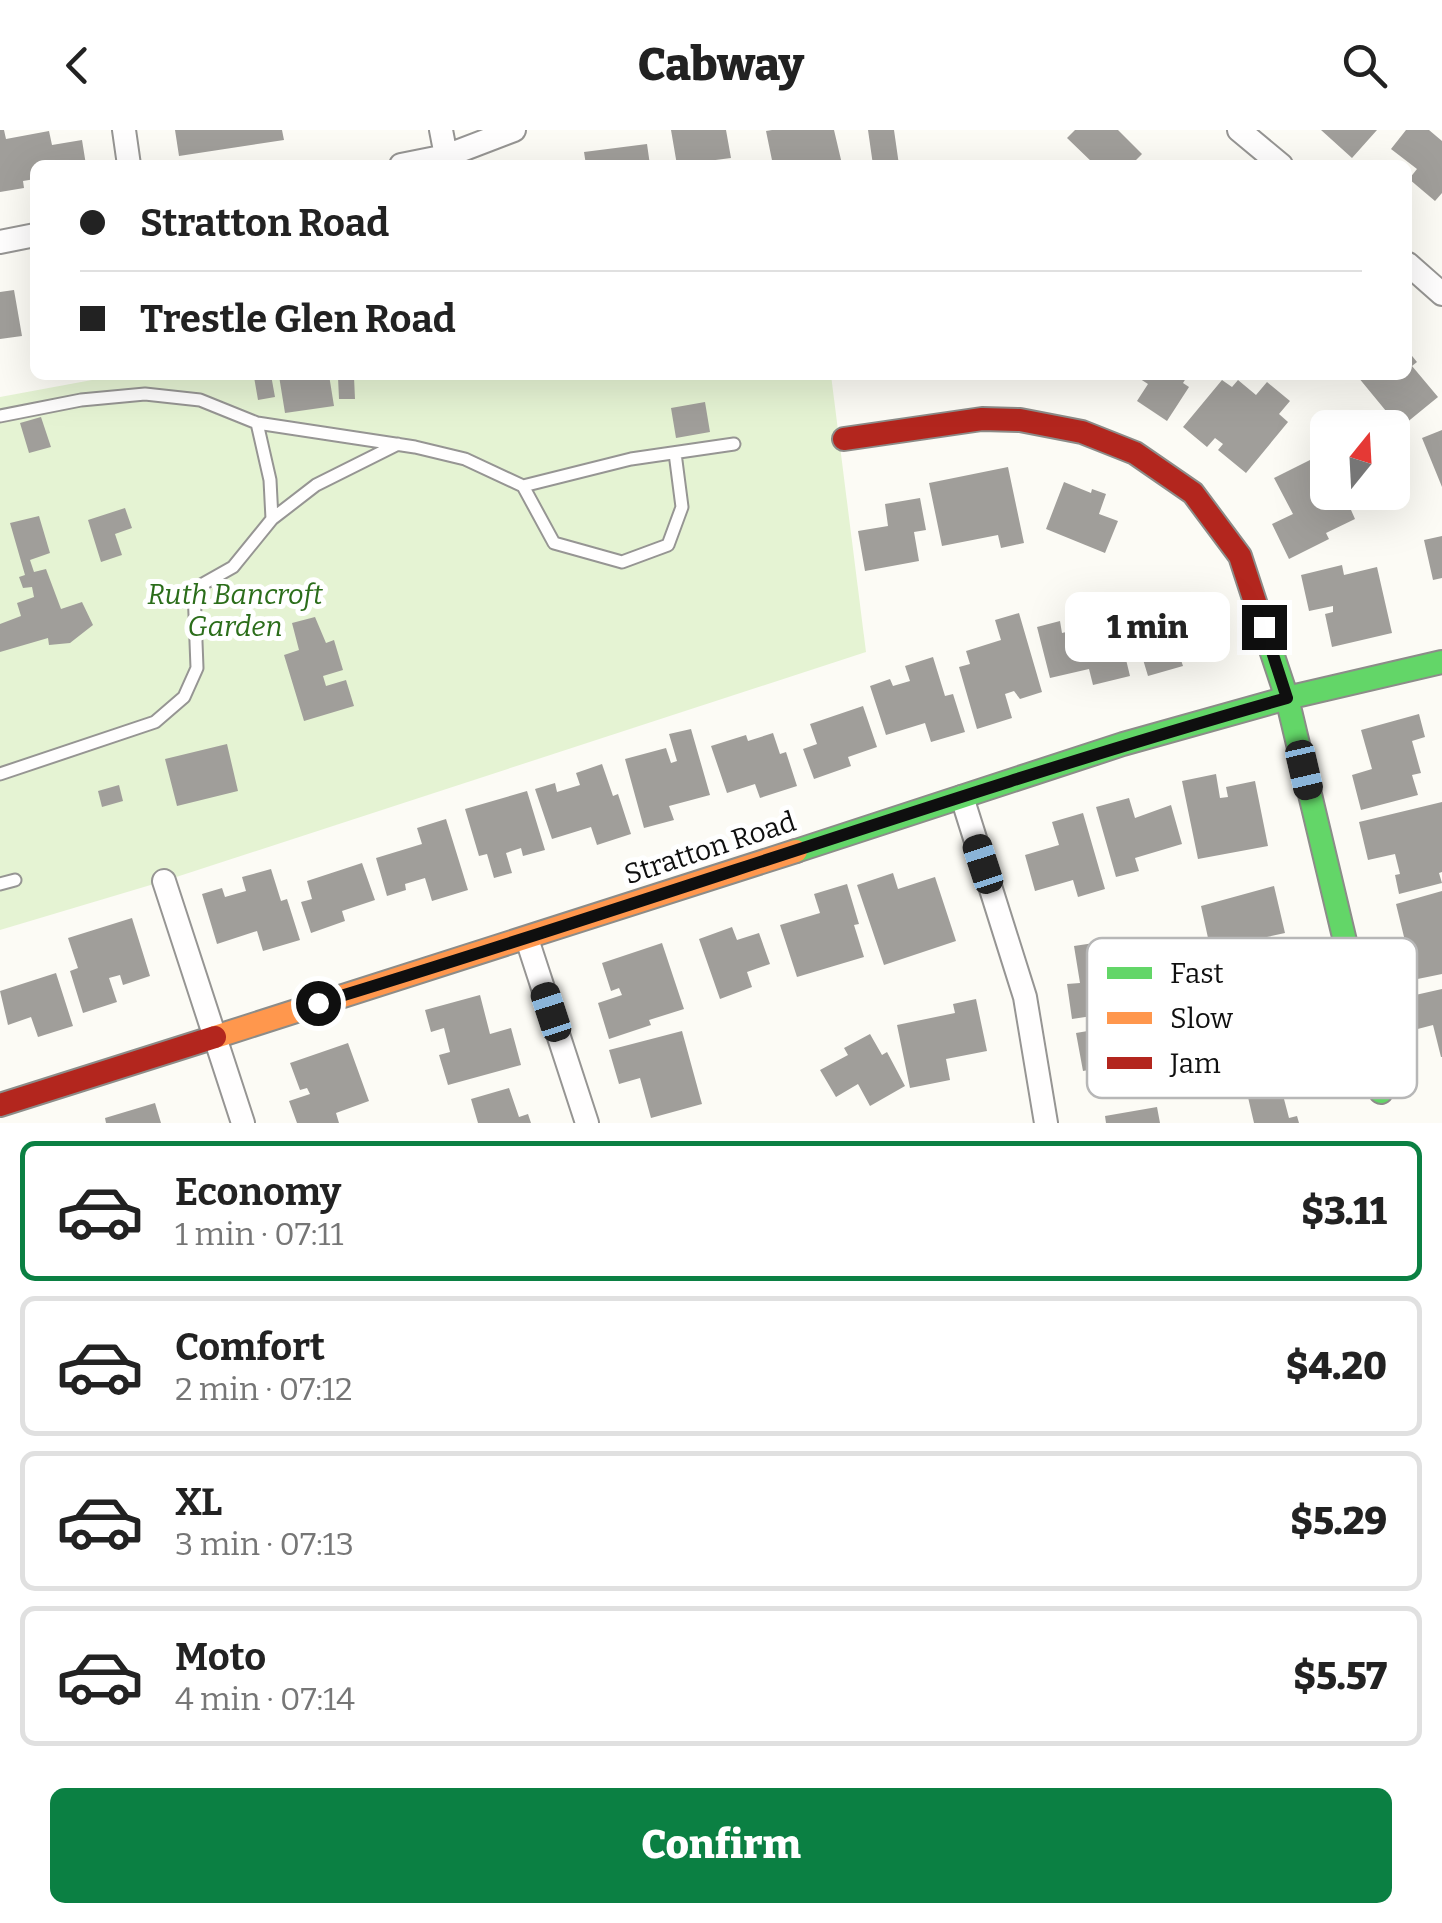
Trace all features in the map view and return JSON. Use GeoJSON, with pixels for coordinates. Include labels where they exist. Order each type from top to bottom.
{"type":"FeatureCollection","features":[{"type":"Feature","properties":{"kind":"street"},"geometry":{"type":"LineString","coordinates":[[124,130],[127,160]]}},
{"type":"Feature","properties":{"kind":"street"},"geometry":{"type":"LineString","coordinates":[[442,130],[446,156]]}},
{"type":"Feature","properties":{"kind":"street"},"geometry":{"type":"LineString","coordinates":[[426,160],[514,130]]}},
{"type":"Feature","properties":{"kind":"street"},"geometry":{"type":"LineString","coordinates":[[1239,130],[1275,160]]}},
{"type":"Feature","properties":{"kind":"street"},"geometry":{"type":"LineString","coordinates":[[0,242],[30,236]]}},
{"type":"Feature","properties":{"kind":"street"},"geometry":{"type":"LineString","coordinates":[[1412,268],[1442,294]]}},
{"type":"Feature","properties":{"kind":"street"},"geometry":{"type":"LineString","coordinates":[[844,439],[982,419],[1020,420],[1082,432],[1135,452],[1192,493],[1240,556],[1287,698],[1344,938]]}},
{"type":"Feature","properties":{"kind":"street","name":"Stratton Road"},"geometry":{"type":"LineString","coordinates":[[0,1105],[527,939],[1123,744],[1287,698],[1442,662]]}},
{"type":"Feature","properties":{"kind":"street"},"geometry":{"type":"LineString","coordinates":[[962,797],[1025,997],[1046,1123]]}},
{"type":"Feature","properties":{"kind":"street"},"geometry":{"type":"LineString","coordinates":[[164,882],[243,1123]]}},
{"type":"Feature","properties":{"kind":"street"},"geometry":{"type":"LineString","coordinates":[[527,939],[587,1123]]}},
{"type":"Feature","properties":{"kind":"lane"},"geometry":{"type":"LineString","coordinates":[[0,416],[81,400],[145,394],[200,400],[258,422],[466,459],[524,486],[554,543],[622,562],[668,545],[682,507],[675,452]]}},
{"type":"Feature","properties":{"kind":"lane"},"geometry":{"type":"LineString","coordinates":[[258,422],[270,480],[272,519]]}},
{"type":"Feature","properties":{"kind":"lane"},"geometry":{"type":"LineString","coordinates":[[0,774],[155,722],[184,697],[196,668],[194,588],[232,567],[272,519],[316,484],[398,444]]}},
{"type":"Feature","properties":{"kind":"lane"},"geometry":{"type":"LineString","coordinates":[[524,486],[631,459],[734,444]]}},
{"type":"Feature","properties":{"kind":"lane"},"geometry":{"type":"LineString","coordinates":[[0,884],[14,880]]}},
{"type":"Feature","properties":{"kind":"green space","name":"Ruth Bancroft Garden"},"geometry":{"type":"Polygon","coordinates":[[[92,380],[832,380],[866,652],[164,881],[0,930],[0,397],[92,380]]]}},
{"type":"Feature","properties":{"kind":"building"},"geometry":{"type":"Polygon","coordinates":[[[0,130],[4,130],[6,139],[49,131],[52,145],[82,140],[85,160],[30,160],[30,180],[23,181],[24,188],[0,192],[0,130]]]}},
{"type":"Feature","properties":{"kind":"building"},"geometry":{"type":"Polygon","coordinates":[[[175,130],[282,130],[284,140],[179,156],[175,130]]]}},
{"type":"Feature","properties":{"kind":"building"},"geometry":{"type":"Polygon","coordinates":[[[671,130],[726,130],[731,158],[676,160],[671,130]]]}},
{"type":"Feature","properties":{"kind":"building"},"geometry":{"type":"Polygon","coordinates":[[[834,130],[841,160],[772,160],[766,131],[834,130]]]}},
{"type":"Feature","properties":{"kind":"building"},"geometry":{"type":"Polygon","coordinates":[[[868,130],[894,130],[898,160],[872,160],[868,130]]]}},
{"type":"Feature","properties":{"kind":"building"},"geometry":{"type":"Polygon","coordinates":[[[1075,130],[1118,130],[1142,154],[1136,160],[1090,160],[1067,138],[1075,130]]]}},
{"type":"Feature","properties":{"kind":"building"},"geometry":{"type":"Polygon","coordinates":[[[1321,130],[1377,130],[1352,158],[1321,130]]]}},
{"type":"Feature","properties":{"kind":"building"},"geometry":{"type":"Polygon","coordinates":[[[1406,130],[1429,130],[1442,141],[1442,193],[1435,201],[1412,182],[1417,169],[1412,160],[1405,160],[1391,149],[1406,130]]]}},
{"type":"Feature","properties":{"kind":"building"},"geometry":{"type":"Polygon","coordinates":[[[647,144],[649,160],[585,160],[584,152],[647,144]]]}},
{"type":"Feature","properties":{"kind":"building"},"geometry":{"type":"Polygon","coordinates":[[[14,290],[22,336],[0,339],[0,292],[14,290]]]}},
{"type":"Feature","properties":{"kind":"building"},"geometry":{"type":"Polygon","coordinates":[[[1412,366],[1438,397],[1410,420],[1410,410],[1385,410],[1360,380],[1412,380],[1412,366]]]}},
{"type":"Feature","properties":{"kind":"building"},"geometry":{"type":"Polygon","coordinates":[[[255,380],[272,380],[275,397],[258,400],[255,380]]]}},
{"type":"Feature","properties":{"kind":"building"},"geometry":{"type":"Polygon","coordinates":[[[280,380],[330,380],[334,406],[285,413],[280,380]]]}},
{"type":"Feature","properties":{"kind":"building"},"geometry":{"type":"Polygon","coordinates":[[[338,380],[354,380],[355,399],[339,399],[338,380]]]}},
{"type":"Feature","properties":{"kind":"building"},"geometry":{"type":"Polygon","coordinates":[[[1142,380],[1185,380],[1183,383],[1189,387],[1167,421],[1137,401],[1148,384],[1142,380]]]}},
{"type":"Feature","properties":{"kind":"building"},"geometry":{"type":"Polygon","coordinates":[[[1222,380],[1232,387],[1238,380],[1256,395],[1267,382],[1290,401],[1279,414],[1288,422],[1246,473],[1218,450],[1223,444],[1215,438],[1207,447],[1183,427],[1222,380]]]}},
{"type":"Feature","properties":{"kind":"building"},"geometry":{"type":"Polygon","coordinates":[[[705,402],[710,432],[676,438],[671,408],[705,402]]]}},
{"type":"Feature","properties":{"kind":"building"},"geometry":{"type":"Polygon","coordinates":[[[41,417],[51,447],[29,453],[20,423],[41,417]]]}},
{"type":"Feature","properties":{"kind":"building"},"geometry":{"type":"Polygon","coordinates":[[[1442,430],[1442,487],[1422,438],[1442,430]]]}},
{"type":"Feature","properties":{"kind":"building"},"geometry":{"type":"Polygon","coordinates":[[[1310,460],[1310,510],[1351,510],[1355,519],[1326,533],[1329,539],[1289,559],[1272,524],[1293,514],[1274,478],[1310,460]]]}},
{"type":"Feature","properties":{"kind":"building"},"geometry":{"type":"Polygon","coordinates":[[[1008,467],[1024,543],[1001,548],[998,535],[942,546],[929,483],[1008,467]]]}},
{"type":"Feature","properties":{"kind":"building"},"geometry":{"type":"Polygon","coordinates":[[[1064,482],[1091,493],[1092,489],[1106,494],[1099,514],[1118,521],[1105,553],[1046,529],[1064,482]]]}},
{"type":"Feature","properties":{"kind":"building"},"geometry":{"type":"Polygon","coordinates":[[[920,498],[926,530],[914,532],[919,561],[865,571],[858,531],[888,526],[885,504],[920,498]]]}},
{"type":"Feature","properties":{"kind":"building"},"geometry":{"type":"Polygon","coordinates":[[[125,508],[132,528],[115,534],[122,555],[101,562],[88,520],[125,508]]]}},
{"type":"Feature","properties":{"kind":"building"},"geometry":{"type":"Polygon","coordinates":[[[39,516],[50,553],[30,560],[34,572],[46,569],[61,609],[82,602],[93,625],[70,643],[49,645],[48,638],[0,652],[0,624],[21,616],[17,603],[34,597],[32,587],[23,588],[19,577],[25,575],[10,523],[39,516]]]}},
{"type":"Feature","properties":{"kind":"building"},"geometry":{"type":"Polygon","coordinates":[[[1442,536],[1442,578],[1433,580],[1424,540],[1442,536]]]}},
{"type":"Feature","properties":{"kind":"building"},"geometry":{"type":"Polygon","coordinates":[[[1342,565],[1344,575],[1377,567],[1392,633],[1332,647],[1325,614],[1333,612],[1333,606],[1309,611],[1301,575],[1342,565]]]}},
{"type":"Feature","properties":{"kind":"building"},"geometry":{"type":"Polygon","coordinates":[[[1154,602],[1159,617],[1206,603],[1217,639],[1178,651],[1183,666],[1148,676],[1128,610],[1154,602]]]}},
{"type":"Feature","properties":{"kind":"building"},"geometry":{"type":"Polygon","coordinates":[[[1106,607],[1114,640],[1121,639],[1130,676],[1093,685],[1089,669],[1050,678],[1037,627],[1060,621],[1062,633],[1083,628],[1080,614],[1106,607]]]}},
{"type":"Feature","properties":{"kind":"building"},"geometry":{"type":"Polygon","coordinates":[[[1019,613],[1042,692],[1020,699],[1014,691],[1005,694],[1012,718],[977,729],[959,667],[970,664],[966,651],[1001,640],[995,620],[1019,613]]]}},
{"type":"Feature","properties":{"kind":"building"},"geometry":{"type":"Polygon","coordinates":[[[315,617],[326,643],[334,640],[343,670],[323,676],[326,686],[346,680],[354,706],[304,721],[284,655],[299,650],[292,623],[315,617]]]}},
{"type":"Feature","properties":{"kind":"building"},"geometry":{"type":"Polygon","coordinates":[[[933,657],[945,696],[953,694],[965,732],[931,742],[925,723],[886,735],[870,686],[890,679],[893,686],[910,681],[905,666],[933,657]]]}},
{"type":"Feature","properties":{"kind":"building"},"geometry":{"type":"Polygon","coordinates":[[[863,706],[877,747],[848,757],[851,766],[814,779],[803,749],[817,744],[810,724],[863,706]]]}},
{"type":"Feature","properties":{"kind":"building"},"geometry":{"type":"Polygon","coordinates":[[[1419,714],[1425,737],[1412,741],[1421,773],[1412,775],[1418,795],[1361,810],[1352,775],[1372,769],[1361,730],[1419,714]]]}},
{"type":"Feature","properties":{"kind":"building"},"geometry":{"type":"Polygon","coordinates":[[[691,729],[710,795],[669,806],[674,820],[644,828],[625,759],[666,748],[671,763],[677,761],[669,734],[691,729]]]}},
{"type":"Feature","properties":{"kind":"building"},"geometry":{"type":"Polygon","coordinates":[[[773,733],[780,754],[786,752],[797,786],[760,798],[755,784],[727,793],[711,746],[746,735],[748,741],[773,733]]]}},
{"type":"Feature","properties":{"kind":"building"},"geometry":{"type":"Polygon","coordinates":[[[227,744],[238,791],[177,806],[165,759],[227,744]]]}},
{"type":"Feature","properties":{"kind":"building"},"geometry":{"type":"Polygon","coordinates":[[[602,764],[613,796],[618,794],[631,834],[597,845],[591,827],[552,839],[535,789],[555,783],[557,792],[580,785],[576,773],[602,764]]]}},
{"type":"Feature","properties":{"kind":"building"},"geometry":{"type":"Polygon","coordinates":[[[1216,774],[1220,798],[1228,797],[1226,787],[1255,781],[1268,846],[1198,859],[1182,781],[1216,774]]]}},
{"type":"Feature","properties":{"kind":"building"},"geometry":{"type":"Polygon","coordinates":[[[119,785],[123,801],[102,807],[98,791],[119,785]]]}},
{"type":"Feature","properties":{"kind":"building"},"geometry":{"type":"Polygon","coordinates":[[[527,791],[545,850],[523,856],[521,848],[506,853],[512,873],[494,878],[487,854],[479,856],[465,809],[527,791]]]}},
{"type":"Feature","properties":{"kind":"building"},"geometry":{"type":"Polygon","coordinates":[[[1129,798],[1135,818],[1171,805],[1182,844],[1135,858],[1139,871],[1116,877],[1096,807],[1129,798]]]}},
{"type":"Feature","properties":{"kind":"building"},"geometry":{"type":"Polygon","coordinates":[[[1442,802],[1442,883],[1399,894],[1395,854],[1368,860],[1359,822],[1442,802]]]}},
{"type":"Feature","properties":{"kind":"building"},"geometry":{"type":"Polygon","coordinates":[[[1083,813],[1105,889],[1078,897],[1073,880],[1035,891],[1025,855],[1059,845],[1052,822],[1083,813]]]}},
{"type":"Feature","properties":{"kind":"building"},"geometry":{"type":"Polygon","coordinates":[[[446,819],[468,890],[432,901],[425,878],[405,884],[406,890],[387,896],[376,858],[422,844],[417,828],[446,819]]]}},
{"type":"Feature","properties":{"kind":"building"},"geometry":{"type":"Polygon","coordinates":[[[362,863],[375,900],[342,911],[345,921],[311,933],[301,902],[312,899],[307,881],[362,863]]]}},
{"type":"Feature","properties":{"kind":"building"},"geometry":{"type":"Polygon","coordinates":[[[271,869],[281,901],[287,899],[300,940],[263,951],[257,931],[217,944],[202,894],[222,888],[225,897],[246,891],[242,877],[271,869]]]}},
{"type":"Feature","properties":{"kind":"building"},"geometry":{"type":"Polygon","coordinates":[[[893,873],[898,889],[935,877],[956,941],[884,965],[857,885],[893,873]]]}},
{"type":"Feature","properties":{"kind":"building"},"geometry":{"type":"Polygon","coordinates":[[[847,884],[864,957],[797,977],[780,925],[820,913],[814,894],[847,884]]]}},
{"type":"Feature","properties":{"kind":"building"},"geometry":{"type":"Polygon","coordinates":[[[1274,886],[1285,933],[1267,938],[1208,938],[1201,906],[1274,886]]]}},
{"type":"Feature","properties":{"kind":"building"},"geometry":{"type":"Polygon","coordinates":[[[1442,891],[1442,974],[1417,979],[1417,938],[1404,938],[1396,904],[1442,891]]]}},
{"type":"Feature","properties":{"kind":"building"},"geometry":{"type":"Polygon","coordinates":[[[132,918],[150,976],[123,985],[120,975],[109,978],[117,1002],[83,1013],[70,971],[78,968],[68,938],[132,918]]]}},
{"type":"Feature","properties":{"kind":"building"},"geometry":{"type":"Polygon","coordinates":[[[732,927],[737,940],[759,933],[770,964],[747,972],[752,987],[720,999],[699,939],[732,927]]]}},
{"type":"Feature","properties":{"kind":"building"},"geometry":{"type":"Polygon","coordinates":[[[662,943],[684,1009],[609,1039],[598,1003],[622,995],[619,988],[611,991],[602,963],[662,943]]]}},
{"type":"Feature","properties":{"kind":"building"},"geometry":{"type":"Polygon","coordinates":[[[1087,944],[1087,1017],[1072,1019],[1067,984],[1080,983],[1074,946],[1087,944]]]}},
{"type":"Feature","properties":{"kind":"building"},"geometry":{"type":"Polygon","coordinates":[[[56,973],[73,1026],[38,1037],[31,1017],[8,1025],[0,991],[56,973]]]}},
{"type":"Feature","properties":{"kind":"building"},"geometry":{"type":"Polygon","coordinates":[[[1442,989],[1442,1057],[1433,1025],[1417,1029],[1417,995],[1442,989]]]}},
{"type":"Feature","properties":{"kind":"building"},"geometry":{"type":"Polygon","coordinates":[[[480,995],[490,1034],[511,1028],[521,1065],[448,1085],[439,1055],[450,1052],[444,1028],[431,1032],[425,1010],[480,995]]]}},
{"type":"Feature","properties":{"kind":"building"},"geometry":{"type":"Polygon","coordinates":[[[976,999],[987,1051],[946,1059],[950,1080],[910,1088],[897,1025],[955,1013],[953,1004],[976,999]]]}},
{"type":"Feature","properties":{"kind":"building"},"geometry":{"type":"Polygon","coordinates":[[[682,1031],[702,1104],[651,1118],[640,1078],[619,1084],[609,1050],[682,1031]]]}},
{"type":"Feature","properties":{"kind":"building"},"geometry":{"type":"Polygon","coordinates":[[[1087,1031],[1087,1070],[1083,1071],[1076,1033],[1087,1031]]]}},
{"type":"Feature","properties":{"kind":"building"},"geometry":{"type":"Polygon","coordinates":[[[870,1034],[882,1055],[887,1052],[905,1086],[870,1106],[858,1084],[836,1097],[820,1070],[848,1055],[844,1048],[870,1034]]]}},
{"type":"Feature","properties":{"kind":"building"},"geometry":{"type":"Polygon","coordinates":[[[348,1043],[369,1101],[336,1113],[339,1123],[297,1123],[289,1101],[310,1094],[307,1088],[300,1090],[290,1063],[348,1043]]]}},
{"type":"Feature","properties":{"kind":"building"},"geometry":{"type":"Polygon","coordinates":[[[509,1088],[519,1117],[528,1114],[531,1123],[478,1123],[471,1099],[509,1088]]]}},
{"type":"Feature","properties":{"kind":"building"},"geometry":{"type":"Polygon","coordinates":[[[1248,1098],[1288,1098],[1284,1099],[1289,1118],[1297,1116],[1299,1123],[1254,1123],[1248,1098]]]}},
{"type":"Feature","properties":{"kind":"building"},"geometry":{"type":"Polygon","coordinates":[[[155,1103],[161,1123],[106,1123],[105,1118],[155,1103]]]}},
{"type":"Feature","properties":{"kind":"building"},"geometry":{"type":"Polygon","coordinates":[[[1157,1107],[1160,1123],[1106,1123],[1105,1116],[1157,1107]]]}},
{"type":"Feature","properties":{"kind":"traffic: fast"},"geometry":{"type":"LineString","coordinates":[[1258,611],[1287,698],[1344,938]]}},
{"type":"Feature","properties":{"kind":"traffic: fast"},"geometry":{"type":"LineString","coordinates":[[796,851],[1123,744],[1287,698],[1442,662]]}},
{"type":"Feature","properties":{"kind":"traffic: slow"},"geometry":{"type":"LineString","coordinates":[[215,1037],[796,851]]}},
{"type":"Feature","properties":{"kind":"traffic: jam"},"geometry":{"type":"LineString","coordinates":[[844,439],[982,419],[1020,420],[1082,432],[1135,453],[1193,493],[1240,556],[1258,611]]}},
{"type":"Feature","properties":{"kind":"traffic: jam"},"geometry":{"type":"LineString","coordinates":[[0,1105],[215,1037]]}},
{"type":"Feature","properties":{"kind":"route"},"geometry":{"type":"LineString","coordinates":[[318,1003],[527,939],[1123,744],[1287,698],[1264,627]]}}]}
